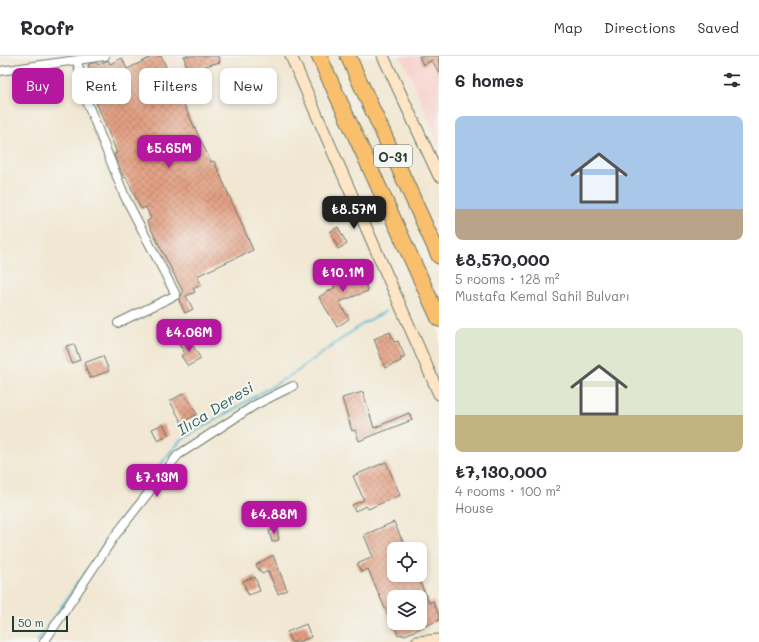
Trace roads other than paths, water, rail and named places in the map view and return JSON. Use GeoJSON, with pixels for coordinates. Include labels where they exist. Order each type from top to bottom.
{"type":"FeatureCollection","features":[{"type":"Feature","properties":{"kind":"highway","name":"O-31"},"geometry":{"type":"LineString","coordinates":[[319,56],[439,319]]}},
{"type":"Feature","properties":{"kind":"highway","name":"O-31"},"geometry":{"type":"LineString","coordinates":[[348,56],[439,256]]}},
{"type":"Feature","properties":{"kind":"main road"},"geometry":{"type":"LineString","coordinates":[[291,56],[439,394]]}},
{"type":"Feature","properties":{"kind":"main road"},"geometry":{"type":"LineString","coordinates":[[383,56],[439,176]]}},
{"type":"Feature","properties":{"kind":"main road"},"geometry":{"type":"LineString","coordinates":[[417,642],[439,640]]}},
{"type":"Feature","properties":{"kind":"street"},"geometry":{"type":"LineString","coordinates":[[0,71],[23,69],[49,59],[77,60],[105,56]]}},
{"type":"Feature","properties":{"kind":"street"},"geometry":{"type":"LineString","coordinates":[[77,60],[85,97],[125,197],[176,295],[118,323]]}},
{"type":"Feature","properties":{"kind":"street"},"geometry":{"type":"LineString","coordinates":[[44,642],[114,538],[178,455],[255,405],[293,386]]}},
{"type":"Feature","properties":{"kind":"waterway","name":"Ilıca Deresi"},"geometry":{"type":"LineString","coordinates":[[37,642],[153,473],[180,441],[296,372],[361,325],[386,311]]}}]}
